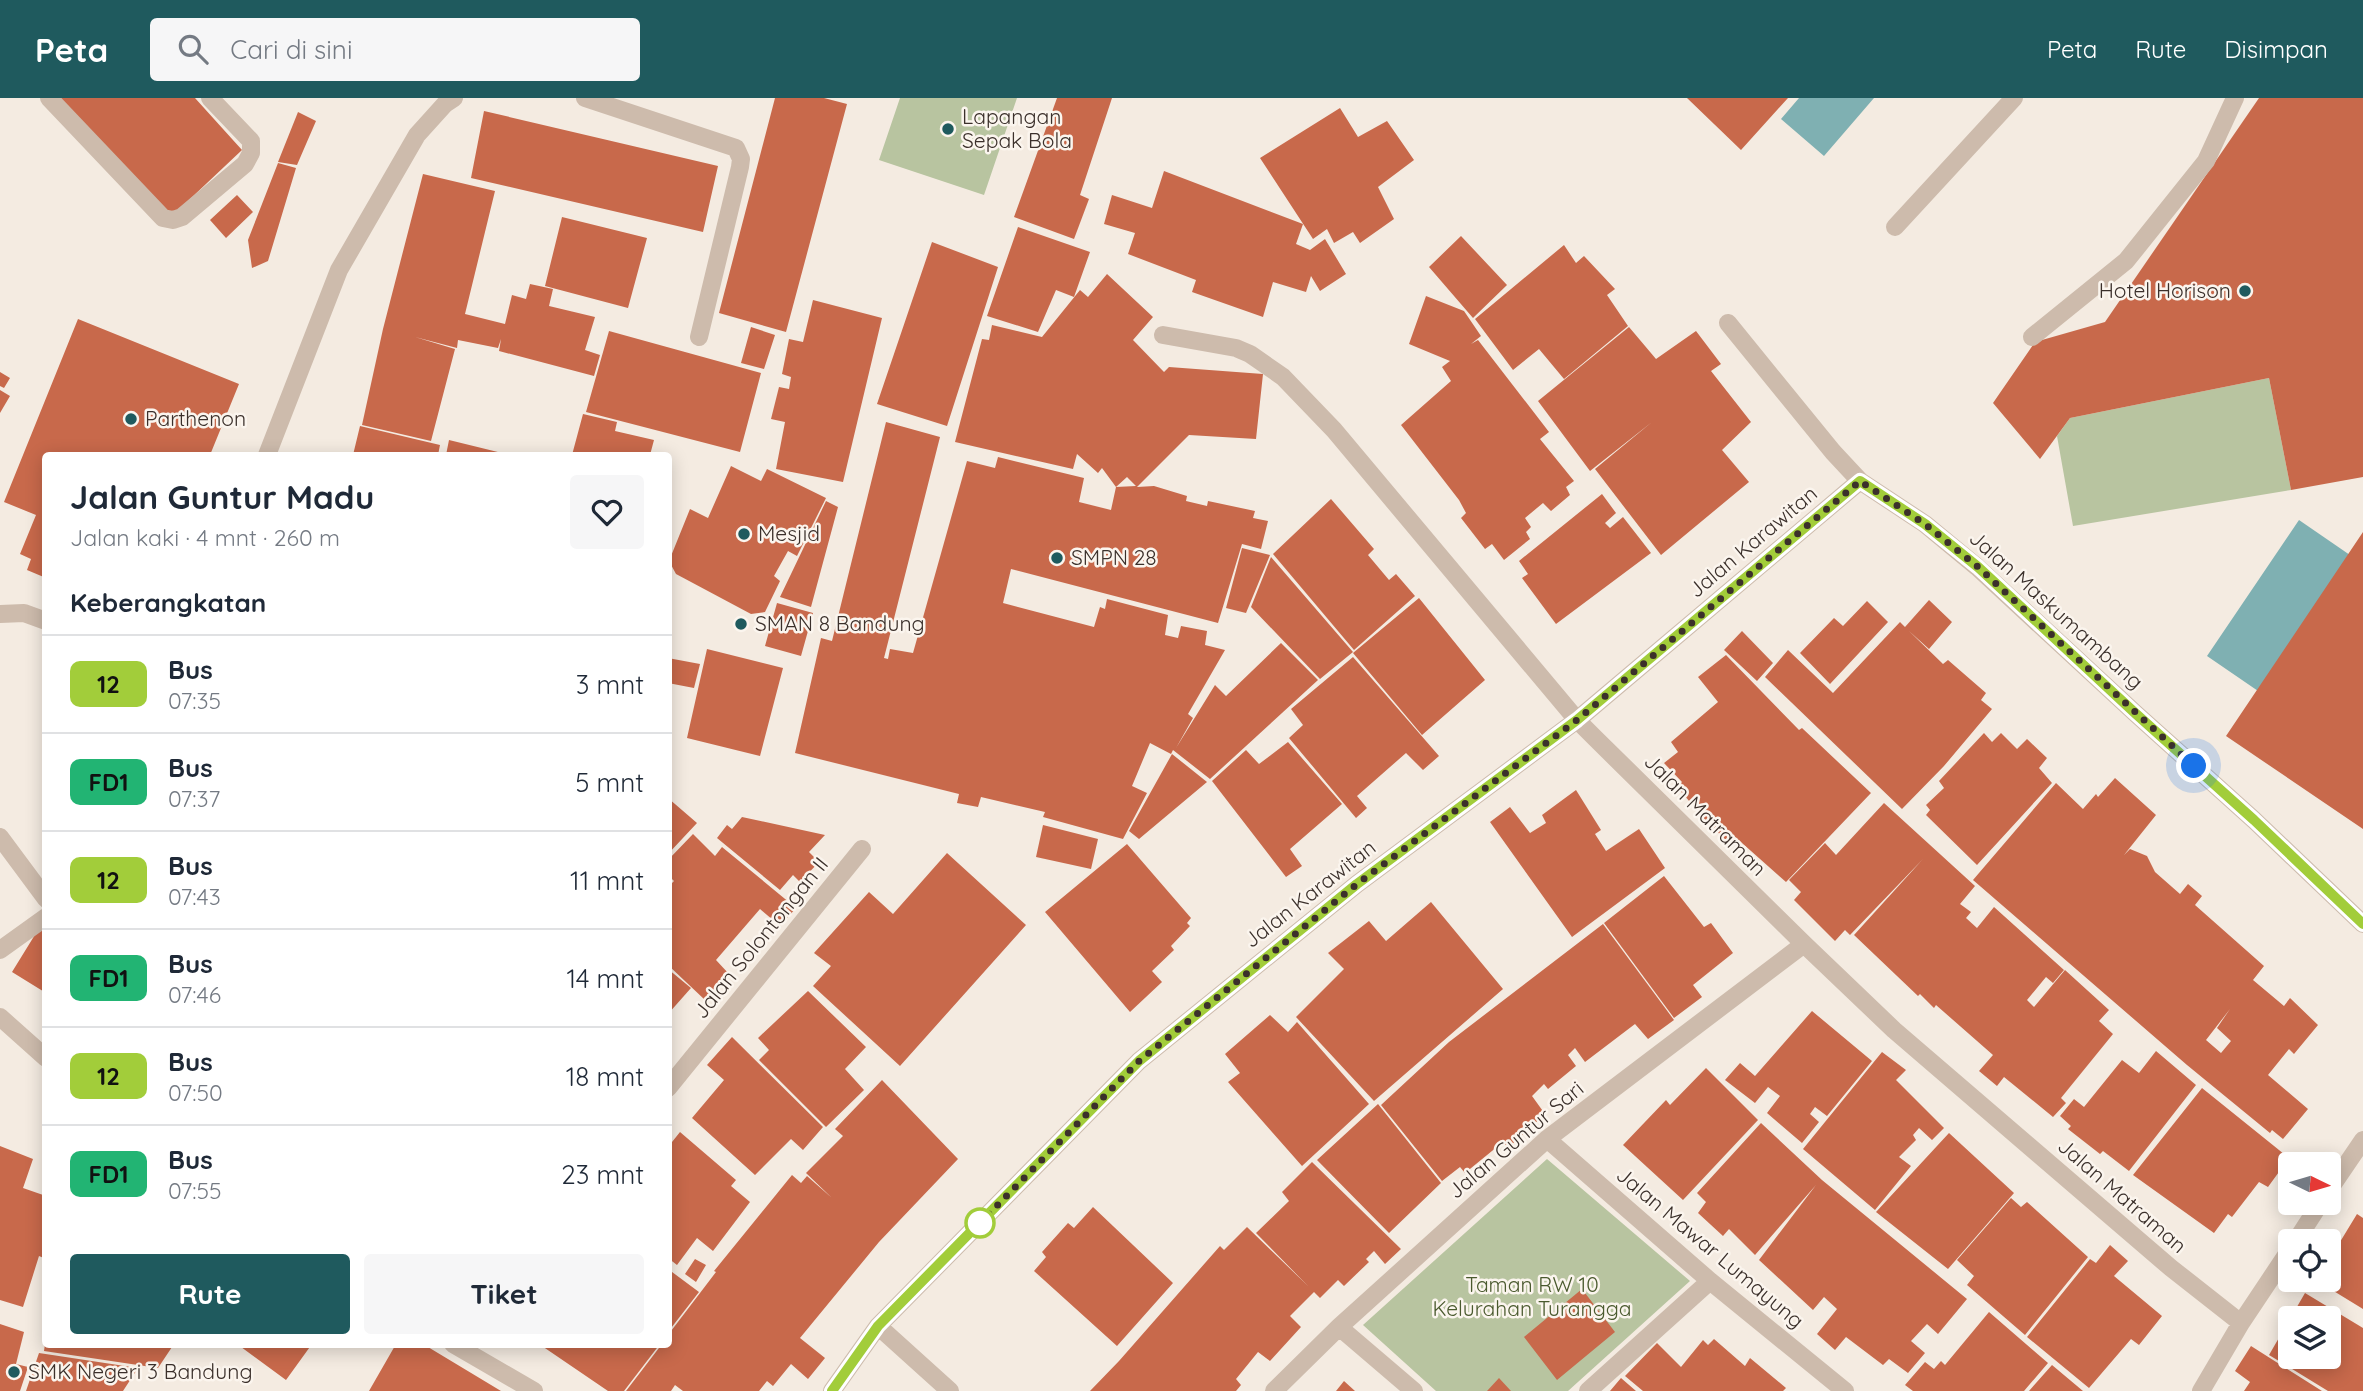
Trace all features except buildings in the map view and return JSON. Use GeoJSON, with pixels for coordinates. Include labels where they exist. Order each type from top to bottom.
{"type":"FeatureCollection","features":[{"type":"Feature","properties":{"kind":"street"},"geometry":{"type":"LineString","coordinates":[[49,98],[163,218],[173,220],[182,217],[245,164],[251,153],[251,141],[210,98]]}},
{"type":"Feature","properties":{"kind":"street"},"geometry":{"type":"LineString","coordinates":[[268,452],[339,270],[417,135],[445,104],[454,98]]}},
{"type":"Feature","properties":{"kind":"street"},"geometry":{"type":"LineString","coordinates":[[585,98],[736,148],[739,154],[740,167],[699,337]]}},
{"type":"Feature","properties":{"kind":"street"},"geometry":{"type":"LineString","coordinates":[[1895,227],[2014,98]]}},
{"type":"Feature","properties":{"kind":"street"},"geometry":{"type":"LineString","coordinates":[[2032,337],[2126,261],[2206,161],[2235,98]]}},
{"type":"Feature","properties":{"kind":"street","name":"Jalan Maskumambang"},"geometry":{"type":"LineString","coordinates":[[1728,323],[1833,453],[1860,481],[1925,524],[1978,567],[2254,820],[2363,924]]}},
{"type":"Feature","properties":{"kind":"street","name":"Jalan Matraman"},"geometry":{"type":"LineString","coordinates":[[1163,335],[1236,348],[1250,354],[1283,377],[1334,430],[1577,720],[1894,1030],[2171,1268],[2241,1323]]}},
{"type":"Feature","properties":{"kind":"street","name":"Jalan Karawitan"},"geometry":{"type":"LineString","coordinates":[[832,1391],[878,1326],[1139,1061],[1357,884],[1577,720],[1860,481]]}},
{"type":"Feature","properties":{"kind":"street"},"geometry":{"type":"LineString","coordinates":[[0,614],[24,613],[42,620]]}},
{"type":"Feature","properties":{"kind":"street"},"geometry":{"type":"LineString","coordinates":[[0,837],[42,894]]}},
{"type":"Feature","properties":{"kind":"street","name":"Jalan Solontongan II"},"geometry":{"type":"LineString","coordinates":[[672,1083],[862,849]]}},
{"type":"Feature","properties":{"kind":"street"},"geometry":{"type":"LineString","coordinates":[[0,950],[42,920]]}},
{"type":"Feature","properties":{"kind":"street","name":"Jalan Guntur Sari"},"geometry":{"type":"LineString","coordinates":[[1274,1391],[1339,1327],[1547,1139],[1804,944]]}},
{"type":"Feature","properties":{"kind":"street"},"geometry":{"type":"LineString","coordinates":[[0,1017],[42,1054]]}},
{"type":"Feature","properties":{"kind":"street","name":"Jalan Mawar Lumayung"},"geometry":{"type":"LineString","coordinates":[[1547,1139],[1710,1281],[1845,1391]]}},
{"type":"Feature","properties":{"kind":"street"},"geometry":{"type":"LineString","coordinates":[[2342,1171],[2363,1140]]}},
{"type":"Feature","properties":{"kind":"street"},"geometry":{"type":"LineString","coordinates":[[2201,1391],[2278,1268]]}},
{"type":"Feature","properties":{"kind":"street"},"geometry":{"type":"LineString","coordinates":[[1588,1391],[1710,1281]]}},
{"type":"Feature","properties":{"kind":"street"},"geometry":{"type":"LineString","coordinates":[[878,1326],[950,1391]]}},
{"type":"Feature","properties":{"kind":"street"},"geometry":{"type":"LineString","coordinates":[[1339,1327],[1414,1391]]}},
{"type":"Feature","properties":{"kind":"street"},"geometry":{"type":"LineString","coordinates":[[482,1351],[534,1391]]}},
{"type":"Feature","properties":{"kind":"green space","name":"Lapangan Sepak Bola"},"geometry":{"type":"Polygon","coordinates":[[[900,98],[1017,98],[984,195],[879,160],[900,98]]]}},
{"type":"Feature","properties":{"kind":"green space"},"geometry":{"type":"Polygon","coordinates":[[[2269,378],[2291,490],[2073,526],[2057,436],[2070,418],[2269,378]]]}},
{"type":"Feature","properties":{"kind":"green space","name":"Taman RW 10 Kelurahan Turangga"},"geometry":{"type":"Polygon","coordinates":[[[1547,1159],[1690,1281],[1568,1391],[1436,1391],[1363,1325],[1547,1159]]]}},
{"type":"Feature","properties":{"kind":"water"},"geometry":{"type":"Polygon","coordinates":[[[1799,98],[1874,98],[1824,156],[1781,119],[1799,98]]]}},
{"type":"Feature","properties":{"kind":"water"},"geometry":{"type":"Polygon","coordinates":[[[2299,520],[2363,564],[2363,763],[2207,656],[2299,520]]]}},
{"type":"Feature","properties":{"kind":"bus line","name":"12"},"geometry":{"type":"LineString","coordinates":[[832,1391],[878,1326],[1139,1061],[1357,884],[1577,720],[1860,481],[1925,524],[1978,567],[2254,820],[2363,924]]}},
{"type":"Feature","properties":{"kind":"place","name":"Lapangan Sepak Bola"},"geometry":{"type":"Point","coordinates":[948,129]}},
{"type":"Feature","properties":{"kind":"place","name":"Hotel Horison"},"geometry":{"type":"Point","coordinates":[2245,291]}},
{"type":"Feature","properties":{"kind":"place","name":"Parthenon"},"geometry":{"type":"Point","coordinates":[131,419]}},
{"type":"Feature","properties":{"kind":"place","name":"Mesjid"},"geometry":{"type":"Point","coordinates":[744,534]}},
{"type":"Feature","properties":{"kind":"place","name":"SMPN 28"},"geometry":{"type":"Point","coordinates":[1057,558]}},
{"type":"Feature","properties":{"kind":"place","name":"SMAN 8 Bandung"},"geometry":{"type":"Point","coordinates":[741,624]}},
{"type":"Feature","properties":{"kind":"place","name":"SMK Negeri 3 Bandung"},"geometry":{"type":"Point","coordinates":[14,1372]}},
{"type":"Feature","properties":{"kind":"route"},"geometry":{"type":"LineString","coordinates":[[980,1223],[1139,1061],[1357,884],[1577,720],[1860,481],[1925,524],[1978,567],[2194,766]]}}]}
